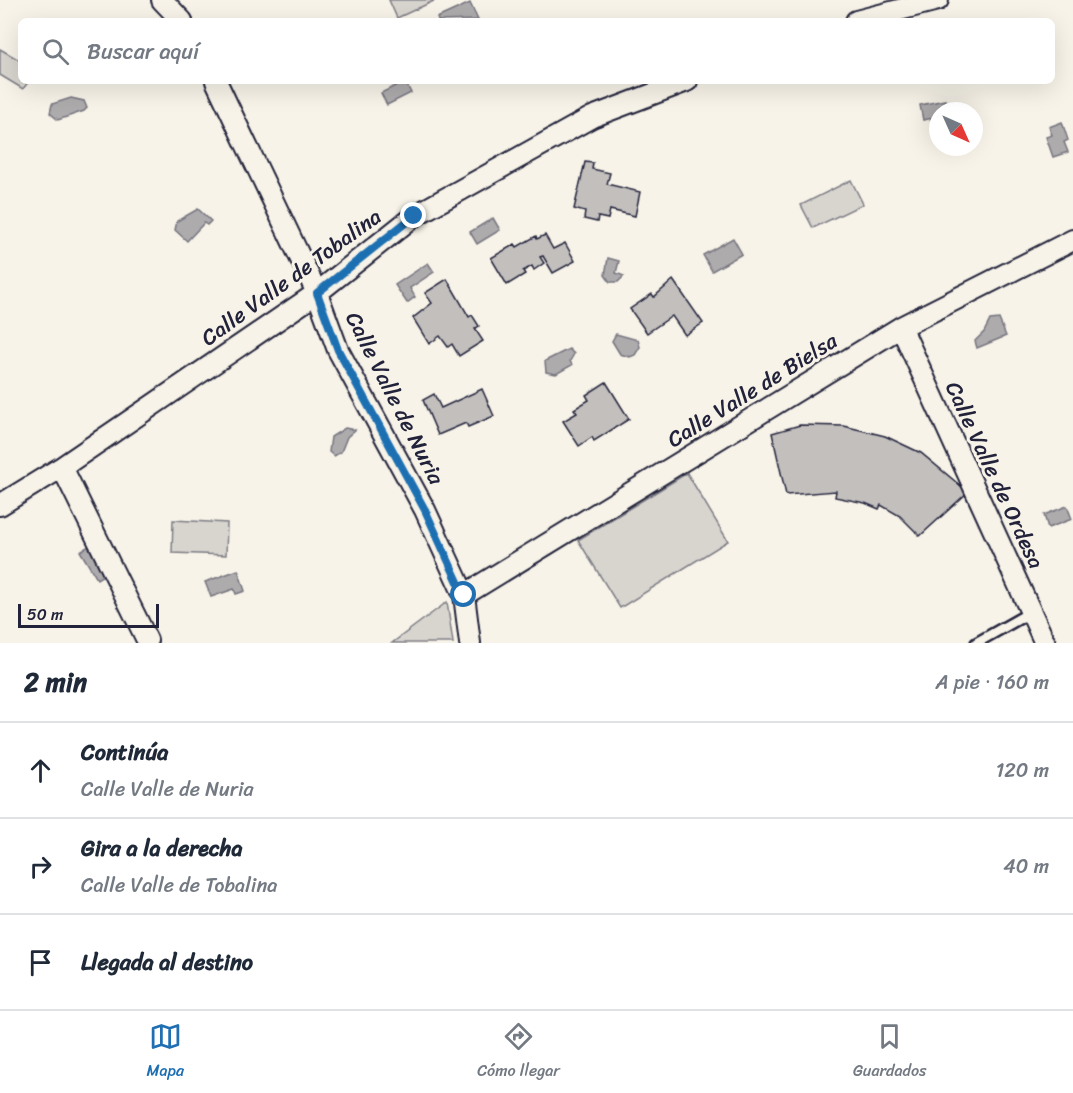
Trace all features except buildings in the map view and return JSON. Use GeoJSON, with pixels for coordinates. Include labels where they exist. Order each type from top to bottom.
{"type":"FeatureCollection","features":[{"type":"Feature","properties":{"kind":"street"},"geometry":{"type":"LineString","coordinates":[[162,0],[179,18]]}},
{"type":"Feature","properties":{"kind":"street"},"geometry":{"type":"LineString","coordinates":[[868,18],[938,0]]}},
{"type":"Feature","properties":{"kind":"street","name":"Calle Valle de Nuria"},"geometry":{"type":"LineString","coordinates":[[217,84],[317,293],[338,350],[425,510],[464,595],[470,643]]}},
{"type":"Feature","properties":{"kind":"street","name":"Calle Valle de Tobalina"},"geometry":{"type":"LineString","coordinates":[[0,505],[62,467],[317,293],[414,216],[592,117],[679,84]]}},
{"type":"Feature","properties":{"kind":"street","name":"Calle Valle de Bielsa"},"geometry":{"type":"LineString","coordinates":[[464,595],[901,327],[1073,240]]}},
{"type":"Feature","properties":{"kind":"street","name":"Calle Valle de Ordesa"},"geometry":{"type":"LineString","coordinates":[[901,327],[1045,643]]}},
{"type":"Feature","properties":{"kind":"street"},"geometry":{"type":"LineString","coordinates":[[62,467],[147,640]]}},
{"type":"Feature","properties":{"kind":"lane"},"geometry":{"type":"LineString","coordinates":[[976,643],[1031,612]]}},
{"type":"Feature","properties":{"kind":"shaded area"},"geometry":{"type":"Polygon","coordinates":[[[389,0],[436,0],[397,18],[389,0]]]}},
{"type":"Feature","properties":{"kind":"shaded area"},"geometry":{"type":"Polygon","coordinates":[[[470,3],[477,18],[437,18],[470,3]]]}},
{"type":"Feature","properties":{"kind":"shaded area"},"geometry":{"type":"Polygon","coordinates":[[[0,49],[18,59],[18,84],[27,84],[23,89],[0,75],[0,49]]]}},
{"type":"Feature","properties":{"kind":"shaded area"},"geometry":{"type":"Polygon","coordinates":[[[399,84],[406,84],[411,93],[387,105],[381,93],[399,84]]]}},
{"type":"Feature","properties":{"kind":"shaded area"},"geometry":{"type":"Polygon","coordinates":[[[71,98],[84,101],[87,108],[58,120],[50,113],[52,104],[71,98]]]}},
{"type":"Feature","properties":{"kind":"shaded area"},"geometry":{"type":"Polygon","coordinates":[[[929,103],[929,119],[923,120],[920,105],[929,103]]]}},
{"type":"Feature","properties":{"kind":"shaded area"},"geometry":{"type":"Polygon","coordinates":[[[1062,122],[1068,140],[1064,142],[1068,152],[1053,157],[1046,137],[1052,135],[1049,127],[1062,122]]]}},
{"type":"Feature","properties":{"kind":"shaded area"},"geometry":{"type":"Polygon","coordinates":[[[851,180],[863,204],[813,228],[801,205],[851,180]]]}},
{"type":"Feature","properties":{"kind":"shaded area"},"geometry":{"type":"Polygon","coordinates":[[[198,209],[211,221],[207,225],[204,223],[187,241],[175,230],[177,221],[198,209]]]}},
{"type":"Feature","properties":{"kind":"shaded area"},"geometry":{"type":"Polygon","coordinates":[[[493,218],[500,230],[477,244],[470,232],[493,218]]]}},
{"type":"Feature","properties":{"kind":"shaded area"},"geometry":{"type":"Polygon","coordinates":[[[733,238],[742,254],[712,271],[703,255],[733,238]]]}},
{"type":"Feature","properties":{"kind":"shaded area"},"geometry":{"type":"Polygon","coordinates":[[[608,258],[619,261],[616,273],[624,276],[618,282],[610,282],[605,275],[608,258]]]}},
{"type":"Feature","properties":{"kind":"shaded area"},"geometry":{"type":"Polygon","coordinates":[[[428,263],[434,272],[410,288],[415,297],[407,303],[395,285],[428,263]]]}},
{"type":"Feature","properties":{"kind":"shaded area"},"geometry":{"type":"Polygon","coordinates":[[[999,319],[1006,336],[977,348],[975,341],[984,332],[990,320],[999,319]]]}},
{"type":"Feature","properties":{"kind":"shaded area"},"geometry":{"type":"Polygon","coordinates":[[[616,334],[638,340],[640,347],[635,355],[630,357],[620,354],[612,341],[616,334]]]}},
{"type":"Feature","properties":{"kind":"shaded area"},"geometry":{"type":"Polygon","coordinates":[[[569,349],[574,354],[570,361],[572,365],[556,374],[546,372],[545,361],[569,349]]]}},
{"type":"Feature","properties":{"kind":"shaded area"},"geometry":{"type":"Polygon","coordinates":[[[345,428],[355,430],[347,437],[341,452],[334,456],[329,452],[331,437],[345,428]]]}},
{"type":"Feature","properties":{"kind":"shaded area"},"geometry":{"type":"Polygon","coordinates":[[[687,473],[728,541],[620,608],[578,540],[687,473]]]}},
{"type":"Feature","properties":{"kind":"shaded area"},"geometry":{"type":"Polygon","coordinates":[[[1067,506],[1072,519],[1048,528],[1044,515],[1067,506]]]}},
{"type":"Feature","properties":{"kind":"shaded area"},"geometry":{"type":"Polygon","coordinates":[[[173,520],[227,523],[226,555],[172,553],[173,520]]]}},
{"type":"Feature","properties":{"kind":"shaded area"},"geometry":{"type":"Polygon","coordinates":[[[91,545],[108,572],[97,579],[80,551],[91,545]]]}},
{"type":"Feature","properties":{"kind":"shaded area"},"geometry":{"type":"Polygon","coordinates":[[[238,570],[245,591],[236,594],[234,589],[211,597],[205,582],[238,570]]]}},
{"type":"Feature","properties":{"kind":"shaded area"},"geometry":{"type":"Polygon","coordinates":[[[447,602],[453,643],[392,643],[447,602]]]}},
{"type":"Feature","properties":{"kind":"route"},"geometry":{"type":"LineString","coordinates":[[414,216],[317,293],[338,350],[425,510],[464,595]]}}]}
